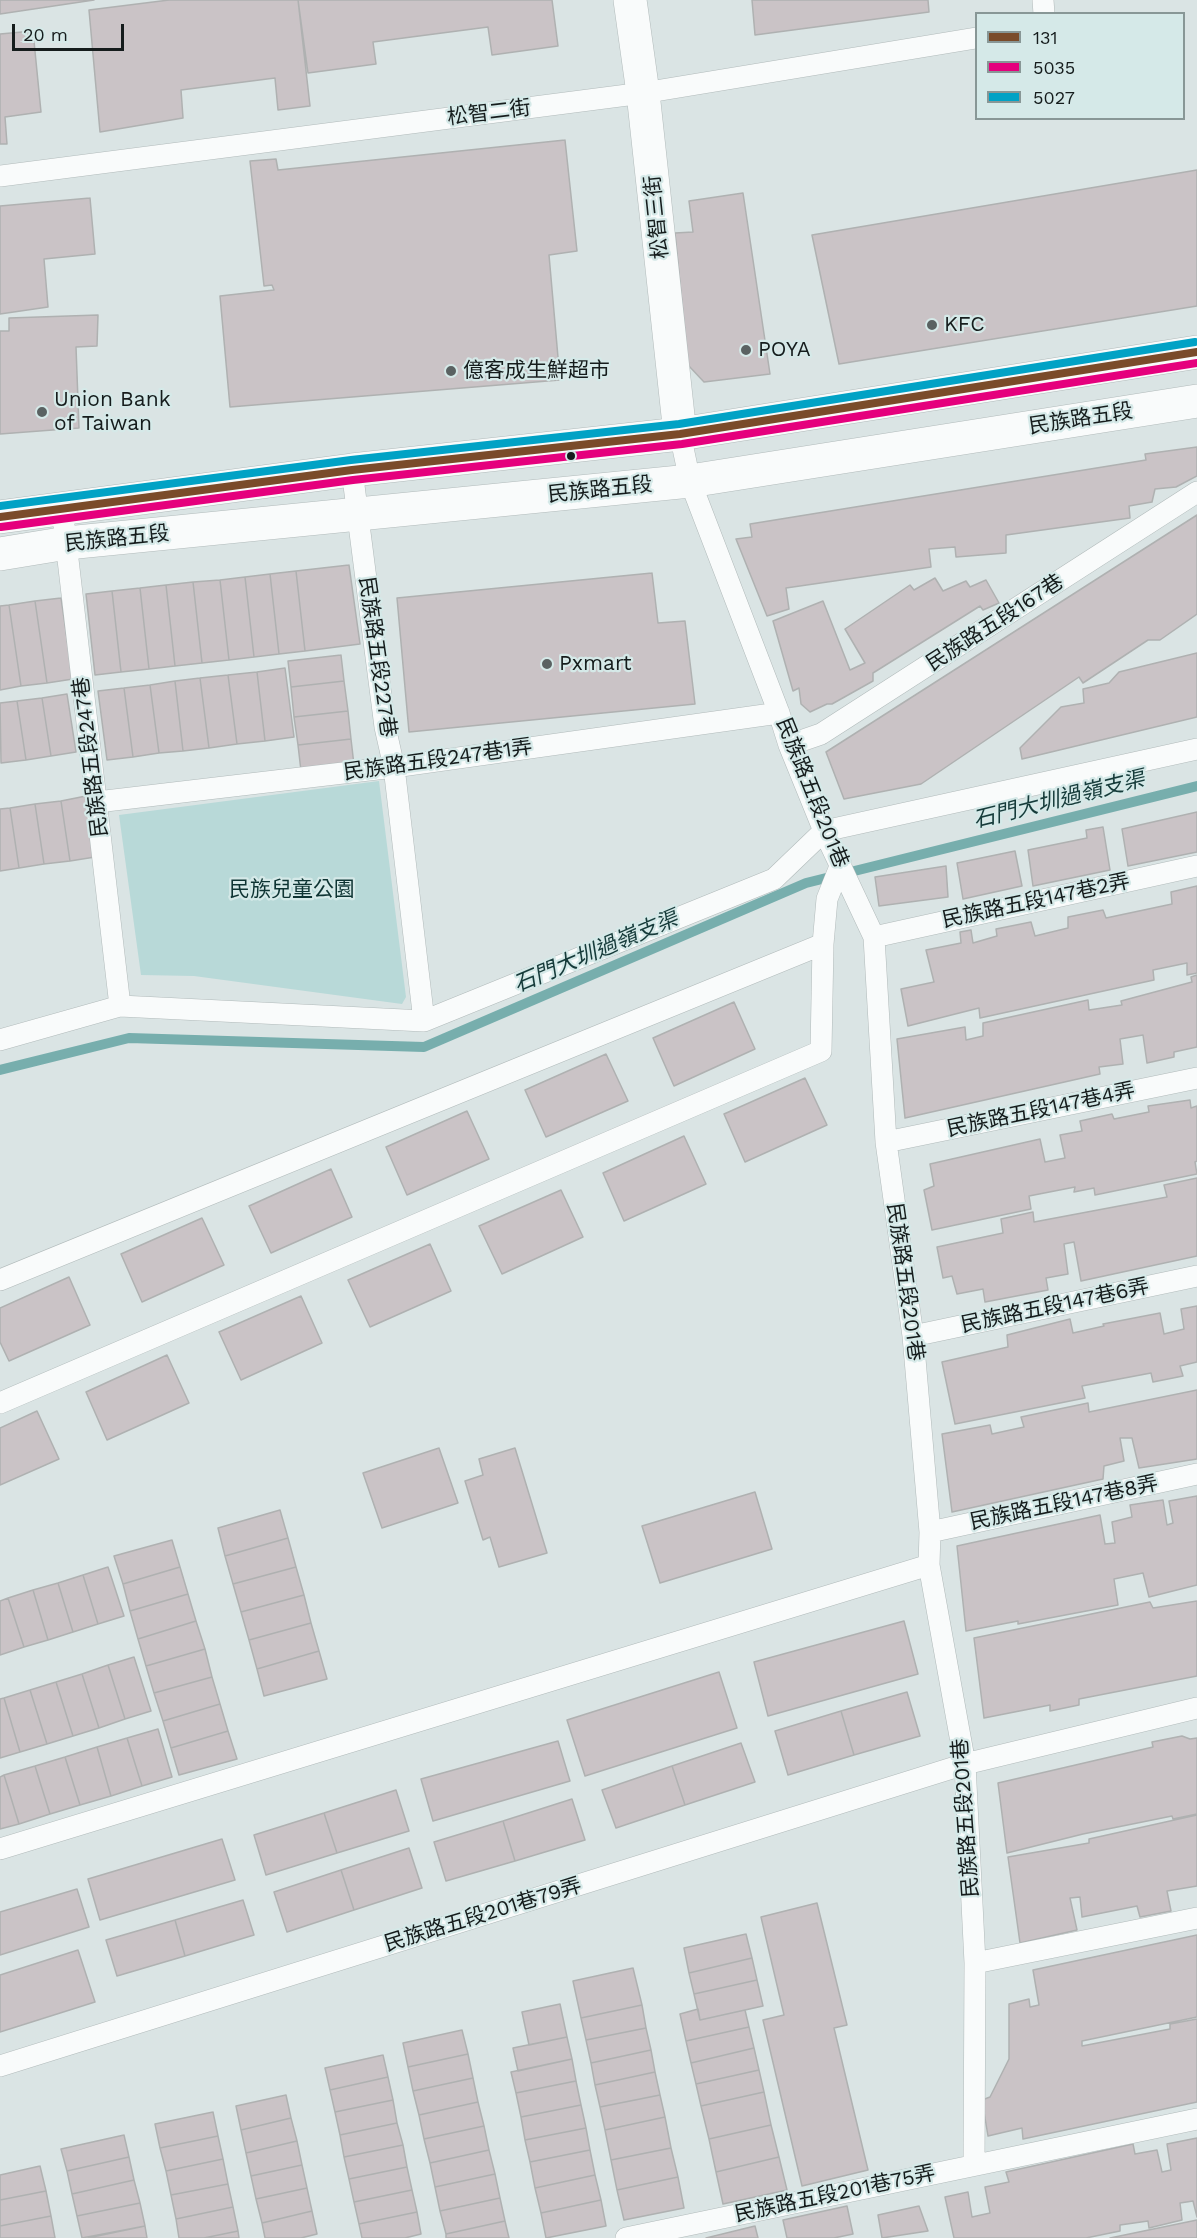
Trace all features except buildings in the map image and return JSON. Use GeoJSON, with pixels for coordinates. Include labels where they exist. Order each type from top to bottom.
{"type":"FeatureCollection","features":[{"type":"Feature","properties":{"kind":"main road","name":"松智三街"},"geometry":{"type":"LineString","coordinates":[[630,0],[643,93],[680,435]]}},
{"type":"Feature","properties":{"kind":"main road","name":"民族路五段"},"geometry":{"type":"LineString","coordinates":[[0,517],[352,471],[680,435],[1197,352]]}},
{"type":"Feature","properties":{"kind":"main road","name":"民族路五段"},"geometry":{"type":"LineString","coordinates":[[0,554],[67,543],[357,516],[615,487],[690,481],[1197,401]]}},
{"type":"Feature","properties":{"kind":"lane","name":"松智二街"},"geometry":{"type":"LineString","coordinates":[[0,176],[643,93],[975,38]]}},
{"type":"Feature","properties":{"kind":"lane","name":"民族路五段201巷"},"geometry":{"type":"LineString","coordinates":[[680,435],[690,481],[779,713],[789,745],[825,831],[874,937],[886,1142],[913,1336],[930,1532],[929,1565],[965,1764],[975,1963],[974,2164]]}},
{"type":"Feature","properties":{"kind":"lane","name":"民族路五段227巷"},"geometry":{"type":"LineString","coordinates":[[352,471],[385,727],[394,767],[424,1022]]}},
{"type":"Feature","properties":{"kind":"lane","name":"民族路五段167巷"},"geometry":{"type":"LineString","coordinates":[[789,745],[821,734],[1197,492]]}},
{"type":"Feature","properties":{"kind":"lane","name":"民族路五段247巷"},"geometry":{"type":"LineString","coordinates":[[62,508],[120,1006]]}},
{"type":"Feature","properties":{"kind":"lane","name":"民族路五段247巷1弄"},"geometry":{"type":"LineString","coordinates":[[96,802],[394,767],[779,713]]}},
{"type":"Feature","properties":{"kind":"lane"},"geometry":{"type":"LineString","coordinates":[[0,1040],[120,1006],[424,1022],[774,879],[825,831],[1197,749]]}},
{"type":"Feature","properties":{"kind":"lane"},"geometry":{"type":"LineString","coordinates":[[0,1403],[820,1051],[823,944],[827,899],[841,864]]}},
{"type":"Feature","properties":{"kind":"lane","name":"民族路五段147巷2弄"},"geometry":{"type":"LineString","coordinates":[[874,937],[1197,866]]}},
{"type":"Feature","properties":{"kind":"lane"},"geometry":{"type":"LineString","coordinates":[[0,1280],[823,944]]}},
{"type":"Feature","properties":{"kind":"lane","name":"民族路五段147巷4弄"},"geometry":{"type":"LineString","coordinates":[[886,1142],[1197,1078]]}},
{"type":"Feature","properties":{"kind":"lane","name":"民族路五段147巷6弄"},"geometry":{"type":"LineString","coordinates":[[913,1336],[1197,1276]]}},
{"type":"Feature","properties":{"kind":"lane","name":"民族路五段147巷8弄"},"geometry":{"type":"LineString","coordinates":[[930,1532],[1197,1474]]}},
{"type":"Feature","properties":{"kind":"lane"},"geometry":{"type":"LineString","coordinates":[[0,1849],[929,1565]]}},
{"type":"Feature","properties":{"kind":"lane","name":"民族路五段201巷79弄"},"geometry":{"type":"LineString","coordinates":[[0,2066],[965,1764],[1197,1708]]}},
{"type":"Feature","properties":{"kind":"lane"},"geometry":{"type":"LineString","coordinates":[[975,1963],[1197,1918]]}},
{"type":"Feature","properties":{"kind":"lane","name":"民族路五段201巷75弄"},"geometry":{"type":"LineString","coordinates":[[626,2238],[1197,2119]]}},
{"type":"Feature","properties":{"kind":"green space","name":"民族兒童公園"},"geometry":{"type":"Polygon","coordinates":[[[379,781],[406,997],[402,1004],[194,976],[141,975],[119,815],[379,781]]]}},
{"type":"Feature","properties":{"kind":"waterway","name":"石門大圳過嶺支渠"},"geometry":{"type":"LineString","coordinates":[[0,1070],[129,1038],[424,1047],[806,883],[1197,786]]}},
{"type":"Feature","properties":{"kind":"transit line","name":"5027"},"geometry":{"type":"LineString","coordinates":[[0,506],[351,460],[679,424],[1195,342]]}},
{"type":"Feature","properties":{"kind":"transit line","name":"131"},"geometry":{"type":"LineString","coordinates":[[0,517],[352,470],[680,434],[1197,352]]}},
{"type":"Feature","properties":{"kind":"transit line","name":"5035"},"geometry":{"type":"LineString","coordinates":[[1,527],[353,480],[682,444],[1197,363]]}},
{"type":"Feature","properties":{"kind":"place","name":"KFC"},"geometry":{"type":"Point","coordinates":[932,325]}},
{"type":"Feature","properties":{"kind":"place","name":"POYA"},"geometry":{"type":"Point","coordinates":[746,350]}},
{"type":"Feature","properties":{"kind":"place","name":"億客成生鮮超市"},"geometry":{"type":"Point","coordinates":[451,371]}},
{"type":"Feature","properties":{"kind":"place","name":"Union Bank of Taiwan"},"geometry":{"type":"Point","coordinates":[42,412]}},
{"type":"Feature","properties":{"kind":"place","name":"Pxmart"},"geometry":{"type":"Point","coordinates":[547,664]}}]}
